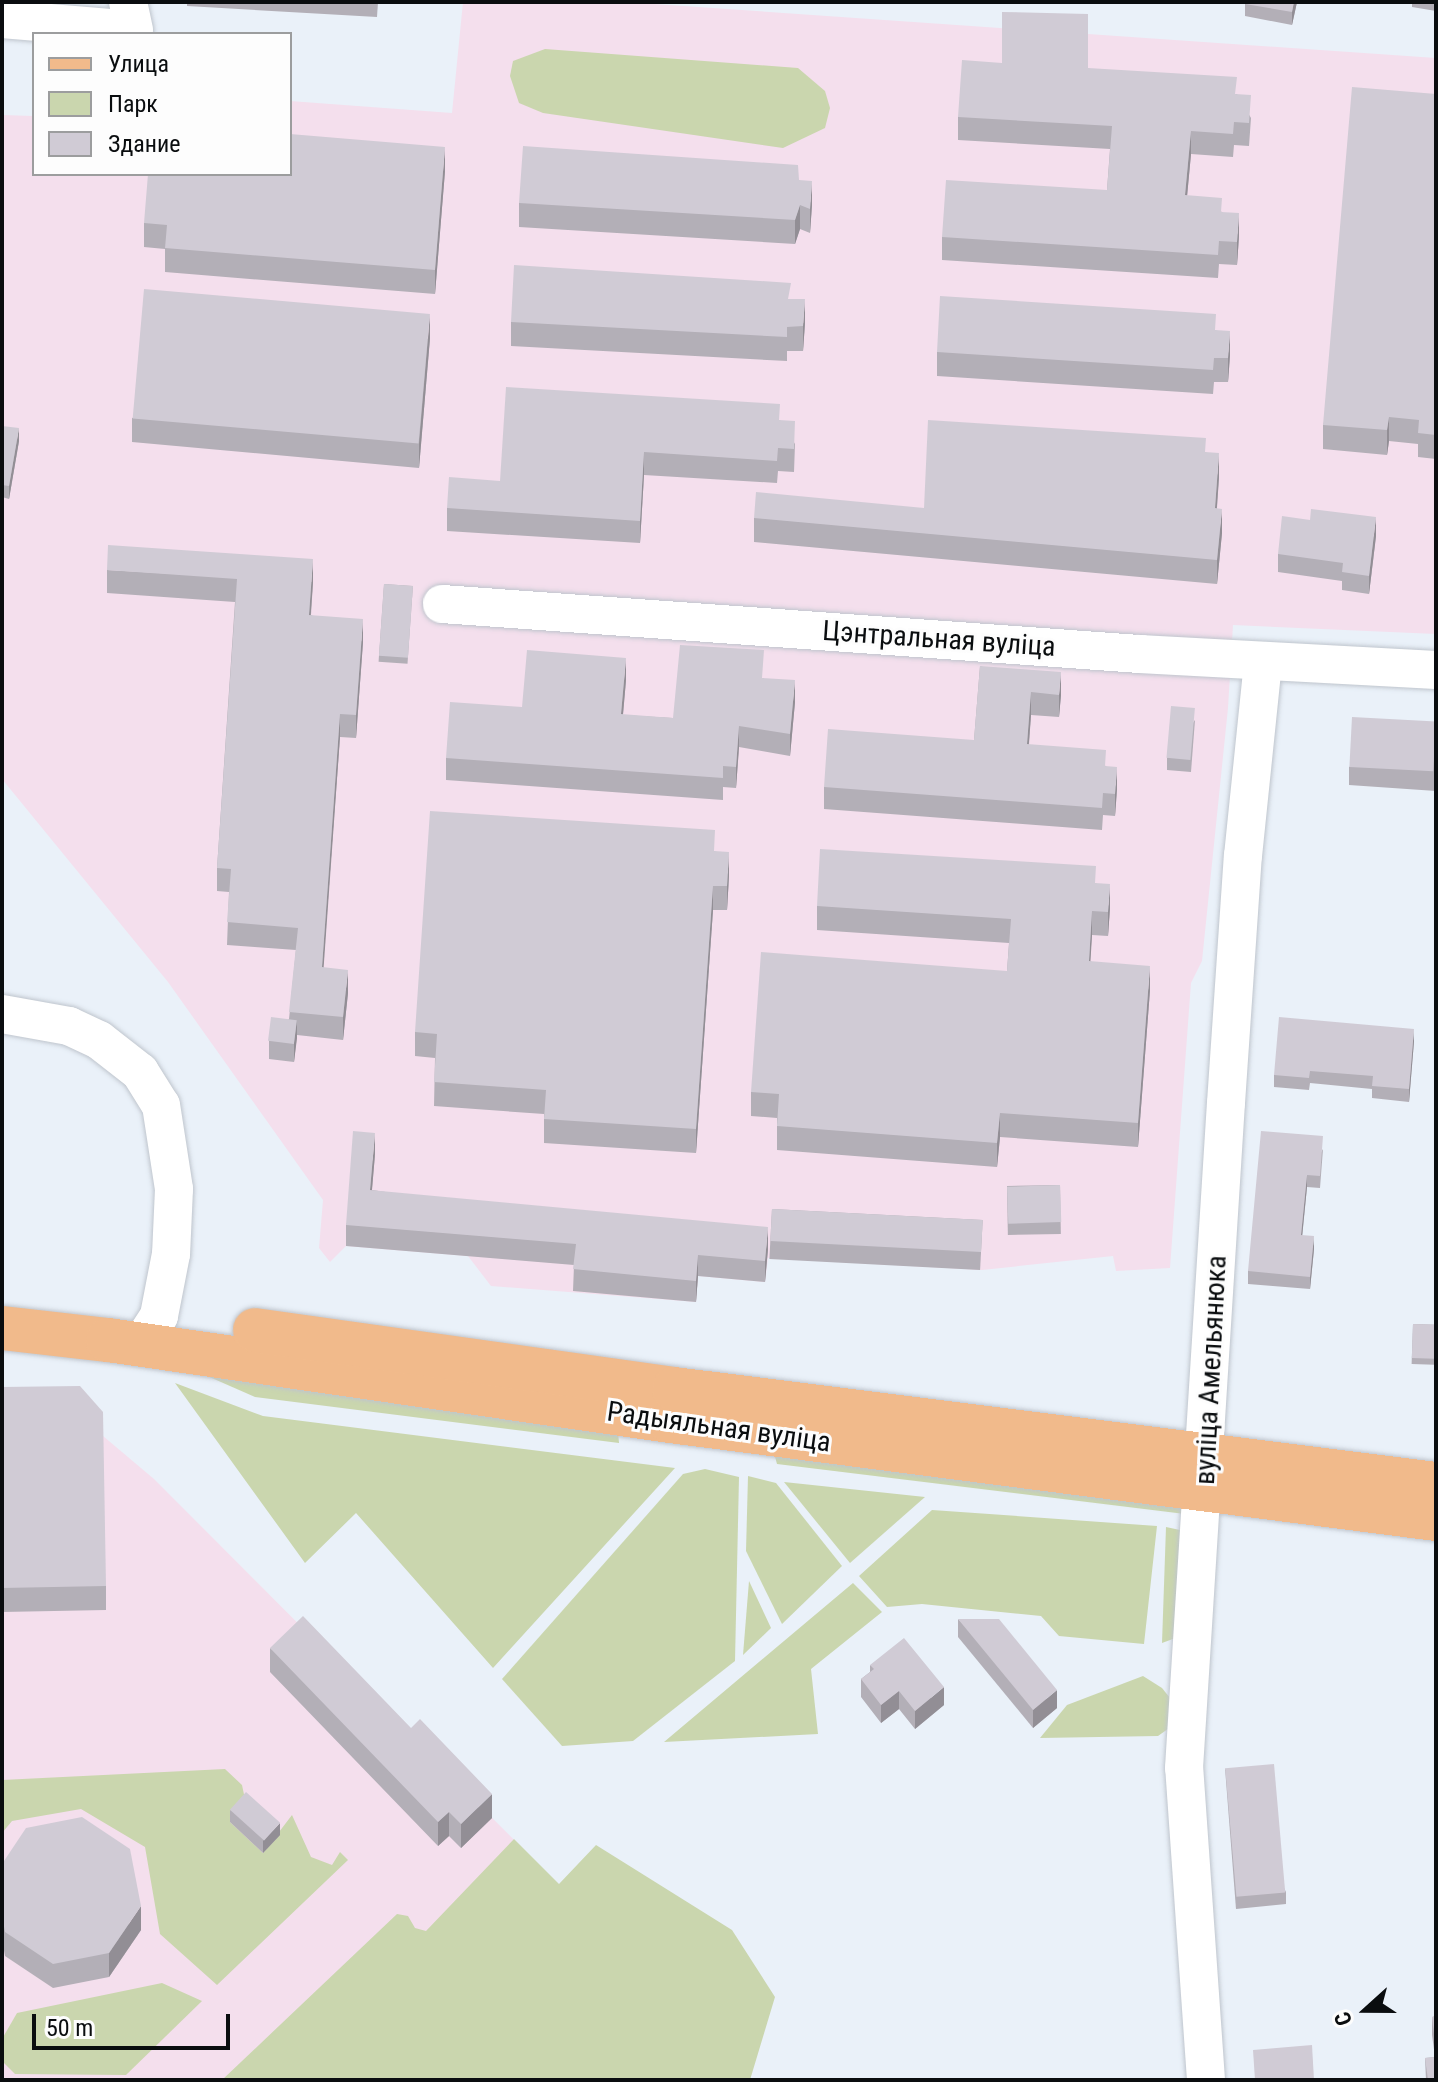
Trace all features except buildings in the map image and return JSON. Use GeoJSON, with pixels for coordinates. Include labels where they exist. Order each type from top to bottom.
{"type":"FeatureCollection","features":[{"type":"Feature","properties":{"kind":"main road","name":"Радыяльная вуліца"},"geometry":{"type":"LineString","coordinates":[[2,1300],[150,1330],[674,1389],[1205,1473],[1436,1519]]}},
{"type":"Feature","properties":{"kind":"main road","name":"Радыяльная вуліца"},"geometry":{"type":"LineString","coordinates":[[2,1328],[150,1330]]}},
{"type":"Feature","properties":{"kind":"main road","name":"Радыяльная вуліца"},"geometry":{"type":"LineString","coordinates":[[1205,1473],[1436,1484]]}},
{"type":"Feature","properties":{"kind":"street"},"geometry":{"type":"LineString","coordinates":[[2,19],[131,16]]}},
{"type":"Feature","properties":{"kind":"street","name":"Цэнтральная вуліца"},"geometry":{"type":"LineString","coordinates":[[442,604],[1263,661],[1436,670]]}},
{"type":"Feature","properties":{"kind":"street","name":"вуліца Амельянюка"},"geometry":{"type":"LineString","coordinates":[[1206,2080],[1184,1768],[1243,856],[1263,661]]}},
{"type":"Feature","properties":{"kind":"street"},"geometry":{"type":"LineString","coordinates":[[2,1014],[69,1026],[99,1040],[140,1072],[161,1105],[174,1189],[171,1254],[150,1330]]}},
{"type":"Feature","properties":{"kind":"shaded area"},"geometry":{"type":"Polygon","coordinates":[[[463,2],[625,2],[1436,58],[1436,634],[1233,625],[1228,708],[1202,961],[1191,983],[1170,1268],[1116,1271],[1113,1256],[982,1270],[768,1258],[765,1282],[698,1276],[696,1302],[491,1286],[468,1256],[346,1246],[330,1262],[319,1248],[323,1200],[168,982],[2,779],[2,115],[32,116],[32,176],[292,176],[292,101],[452,113],[463,2]]]}},
{"type":"Feature","properties":{"kind":"shaded area"},"geometry":{"type":"Polygon","coordinates":[[[2,1411],[103,1436],[154,1479],[620,1946],[695,2080],[2,2080],[2,1411]]]}},
{"type":"Feature","properties":{"kind":"green space"},"geometry":{"type":"Polygon","coordinates":[[[545,49],[798,68],[825,91],[830,108],[825,128],[783,148],[543,113],[519,103],[510,76],[513,61],[545,49]]]}},
{"type":"Feature","properties":{"kind":"green space"},"geometry":{"type":"Polygon","coordinates":[[[180,1364],[618,1432],[619,1443],[255,1397],[180,1364]]]}},
{"type":"Feature","properties":{"kind":"green space"},"geometry":{"type":"Polygon","coordinates":[[[175,1383],[263,1416],[675,1468],[493,1668],[356,1513],[305,1563],[175,1383]]]}},
{"type":"Feature","properties":{"kind":"green space"},"geometry":{"type":"Polygon","coordinates":[[[774,1453],[1178,1504],[1185,1514],[777,1464],[774,1453]]]}},
{"type":"Feature","properties":{"kind":"green space"},"geometry":{"type":"Polygon","coordinates":[[[705,1469],[739,1477],[735,1661],[633,1741],[562,1746],[502,1679],[683,1474],[705,1469]]]}},
{"type":"Feature","properties":{"kind":"green space"},"geometry":{"type":"Polygon","coordinates":[[[748,1476],[776,1483],[842,1566],[782,1624],[746,1551],[748,1476]]]}},
{"type":"Feature","properties":{"kind":"green space"},"geometry":{"type":"Polygon","coordinates":[[[784,1482],[925,1497],[850,1563],[784,1482]]]}},
{"type":"Feature","properties":{"kind":"green space"},"geometry":{"type":"Polygon","coordinates":[[[932,1510],[1157,1526],[1144,1644],[1059,1636],[1041,1616],[922,1604],[887,1607],[859,1576],[932,1510]]]}},
{"type":"Feature","properties":{"kind":"green space"},"geometry":{"type":"Polygon","coordinates":[[[1166,1527],[1189,1532],[1181,1636],[1162,1643],[1166,1527]]]}},
{"type":"Feature","properties":{"kind":"green space"},"geometry":{"type":"Polygon","coordinates":[[[749,1581],[771,1628],[743,1655],[749,1581]]]}},
{"type":"Feature","properties":{"kind":"green space"},"geometry":{"type":"Polygon","coordinates":[[[853,1583],[882,1612],[811,1669],[818,1734],[664,1742],[853,1583]]]}},
{"type":"Feature","properties":{"kind":"green space"},"geometry":{"type":"Polygon","coordinates":[[[1143,1676],[1162,1688],[1178,1708],[1175,1724],[1158,1736],[1040,1738],[1067,1705],[1143,1676]]]}},
{"type":"Feature","properties":{"kind":"green space"},"geometry":{"type":"Polygon","coordinates":[[[225,1769],[242,1785],[246,1804],[230,1822],[263,1853],[292,1815],[311,1857],[332,1865],[340,1852],[348,1860],[217,1985],[160,1934],[145,1847],[81,1809],[12,1821],[2,1833],[2,1780],[225,1769]]]}},
{"type":"Feature","properties":{"kind":"green space"},"geometry":{"type":"Polygon","coordinates":[[[514,1839],[559,1884],[596,1845],[732,1930],[775,1997],[750,2080],[222,2080],[397,1914],[408,1916],[415,1928],[426,1931],[514,1839]]]}},
{"type":"Feature","properties":{"kind":"green space"},"geometry":{"type":"Polygon","coordinates":[[[162,1983],[202,2001],[126,2075],[15,2074],[2,2061],[2,2039],[17,2013],[162,1983]]]}}]}
